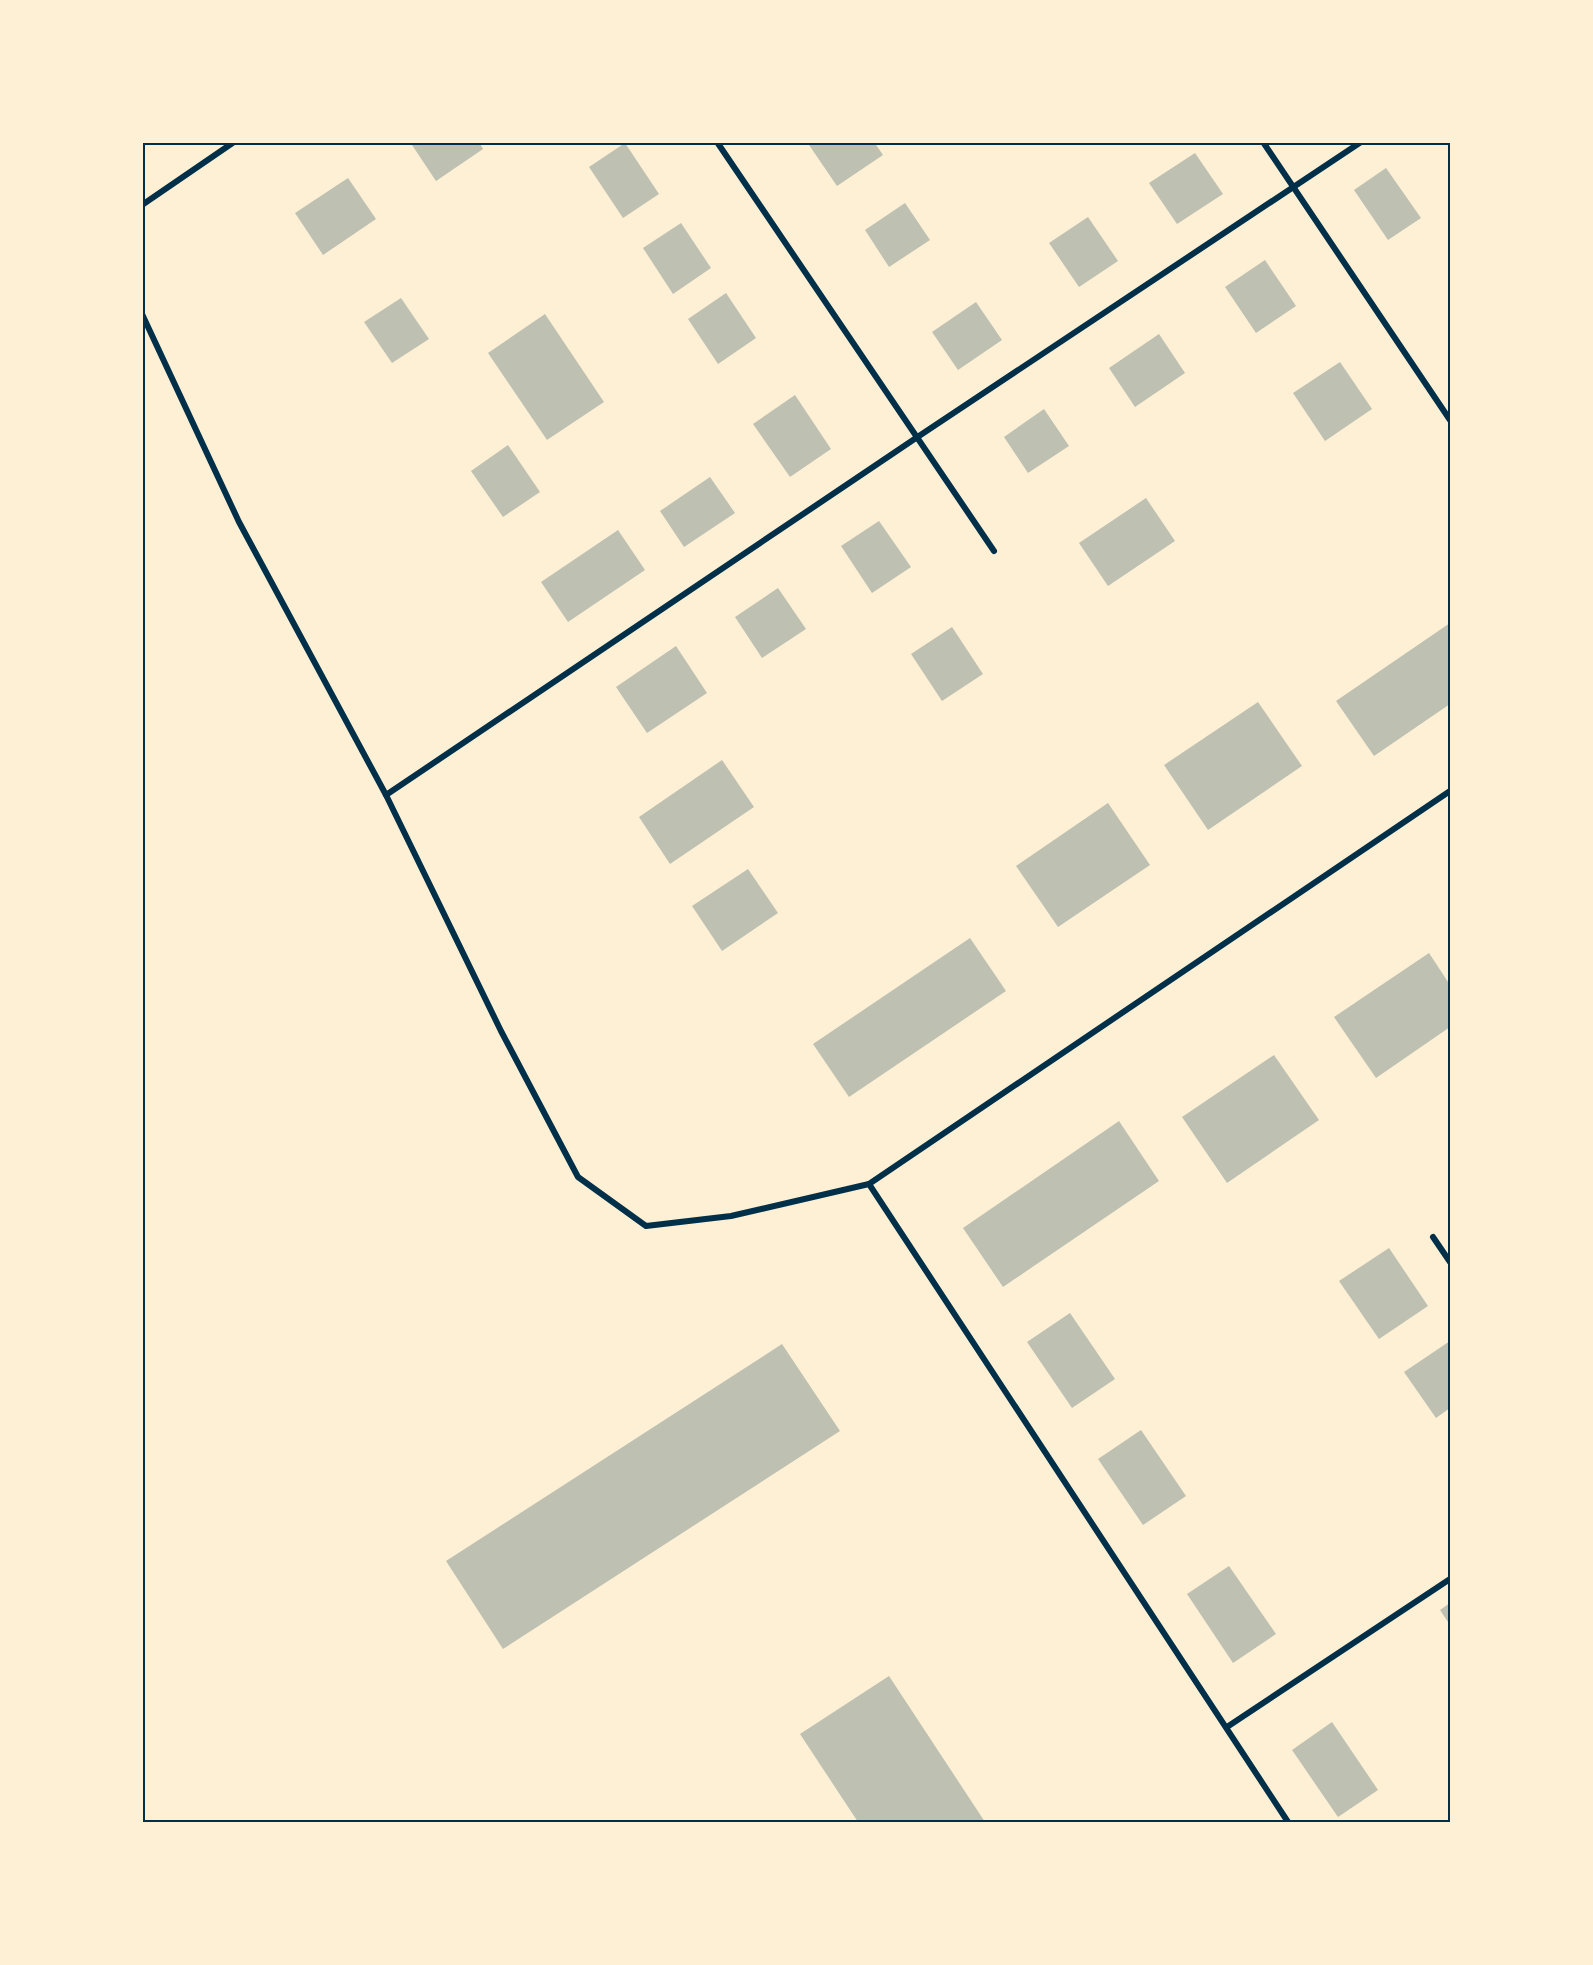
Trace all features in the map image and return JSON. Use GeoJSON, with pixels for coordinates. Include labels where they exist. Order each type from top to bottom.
{"type":"FeatureCollection","features":[{"type":"Feature","properties":{"kind":"street"},"geometry":{"type":"LineString","coordinates":[[142,205],[234,142]]}},
{"type":"Feature","properties":{"kind":"street"},"geometry":{"type":"LineString","coordinates":[[717,142],[994,551]]}},
{"type":"Feature","properties":{"kind":"street"},"geometry":{"type":"LineString","coordinates":[[1263,142],[1450,420]]}},
{"type":"Feature","properties":{"kind":"street"},"geometry":{"type":"LineString","coordinates":[[386,795],[1360,142]]}},
{"type":"Feature","properties":{"kind":"street"},"geometry":{"type":"LineString","coordinates":[[142,314],[239,522],[386,795],[501,1031],[578,1177],[646,1226],[731,1216],[869,1184],[1450,791]]}},
{"type":"Feature","properties":{"kind":"street"},"geometry":{"type":"LineString","coordinates":[[869,1184],[1288,1822]]}},
{"type":"Feature","properties":{"kind":"street"},"geometry":{"type":"LineString","coordinates":[[1433,1238],[1450,1262]]}},
{"type":"Feature","properties":{"kind":"street"},"geometry":{"type":"LineString","coordinates":[[1227,1727],[1450,1579]]}},
{"type":"Feature","properties":{"kind":"building"},"geometry":{"type":"Polygon","coordinates":[[[410,142],[479,142],[483,149],[436,181],[410,142]]]}},
{"type":"Feature","properties":{"kind":"building"},"geometry":{"type":"Polygon","coordinates":[[[807,142],[874,142],[883,155],[837,186],[807,142]]]}},
{"type":"Feature","properties":{"kind":"building"},"geometry":{"type":"Polygon","coordinates":[[[625,143],[659,194],[623,218],[589,167],[625,143]]]}},
{"type":"Feature","properties":{"kind":"building"},"geometry":{"type":"Polygon","coordinates":[[[1195,153],[1223,194],[1177,224],[1149,183],[1195,153]]]}},
{"type":"Feature","properties":{"kind":"building"},"geometry":{"type":"Polygon","coordinates":[[[1386,168],[1421,218],[1388,240],[1354,190],[1386,168]]]}},
{"type":"Feature","properties":{"kind":"building"},"geometry":{"type":"Polygon","coordinates":[[[348,178],[376,219],[323,255],[295,213],[348,178]]]}},
{"type":"Feature","properties":{"kind":"building"},"geometry":{"type":"Polygon","coordinates":[[[905,203],[930,240],[889,267],[865,230],[905,203]]]}},
{"type":"Feature","properties":{"kind":"building"},"geometry":{"type":"Polygon","coordinates":[[[1088,217],[1118,261],[1079,287],[1049,243],[1088,217]]]}},
{"type":"Feature","properties":{"kind":"building"},"geometry":{"type":"Polygon","coordinates":[[[681,223],[711,268],[673,294],[643,248],[681,223]]]}},
{"type":"Feature","properties":{"kind":"building"},"geometry":{"type":"Polygon","coordinates":[[[1265,260],[1296,306],[1256,333],[1225,287],[1265,260]]]}},
{"type":"Feature","properties":{"kind":"building"},"geometry":{"type":"Polygon","coordinates":[[[726,293],[756,338],[718,364],[688,319],[726,293]]]}},
{"type":"Feature","properties":{"kind":"building"},"geometry":{"type":"Polygon","coordinates":[[[401,298],[429,339],[392,363],[364,322],[401,298]]]}},
{"type":"Feature","properties":{"kind":"building"},"geometry":{"type":"Polygon","coordinates":[[[976,302],[1002,340],[958,370],[932,332],[976,302]]]}},
{"type":"Feature","properties":{"kind":"building"},"geometry":{"type":"Polygon","coordinates":[[[545,314],[604,402],[547,440],[488,353],[545,314]]]}},
{"type":"Feature","properties":{"kind":"building"},"geometry":{"type":"Polygon","coordinates":[[[1159,334],[1185,373],[1135,407],[1109,368],[1159,334]]]}},
{"type":"Feature","properties":{"kind":"building"},"geometry":{"type":"Polygon","coordinates":[[[1340,362],[1372,409],[1325,441],[1293,393],[1340,362]]]}},
{"type":"Feature","properties":{"kind":"building"},"geometry":{"type":"Polygon","coordinates":[[[795,395],[831,449],[790,477],[753,424],[795,395]]]}},
{"type":"Feature","properties":{"kind":"building"},"geometry":{"type":"Polygon","coordinates":[[[1044,409],[1069,446],[1028,473],[1004,437],[1044,409]]]}},
{"type":"Feature","properties":{"kind":"building"},"geometry":{"type":"Polygon","coordinates":[[[508,445],[540,492],[503,517],[471,471],[508,445]]]}},
{"type":"Feature","properties":{"kind":"building"},"geometry":{"type":"Polygon","coordinates":[[[710,477],[735,513],[684,547],[660,511],[710,477]]]}},
{"type":"Feature","properties":{"kind":"building"},"geometry":{"type":"Polygon","coordinates":[[[1146,498],[1175,541],[1108,586],[1079,543],[1146,498]]]}},
{"type":"Feature","properties":{"kind":"building"},"geometry":{"type":"Polygon","coordinates":[[[879,521],[911,567],[872,593],[841,546],[879,521]]]}},
{"type":"Feature","properties":{"kind":"building"},"geometry":{"type":"Polygon","coordinates":[[[618,530],[645,570],[568,622],[541,582],[618,530]]]}},
{"type":"Feature","properties":{"kind":"building"},"geometry":{"type":"Polygon","coordinates":[[[778,588],[806,629],[762,658],[735,617],[778,588]]]}},
{"type":"Feature","properties":{"kind":"building"},"geometry":{"type":"Polygon","coordinates":[[[1450,623],[1450,704],[1374,756],[1336,701],[1450,623]]]}},
{"type":"Feature","properties":{"kind":"building"},"geometry":{"type":"Polygon","coordinates":[[[952,627],[983,674],[942,701],[911,654],[952,627]]]}},
{"type":"Feature","properties":{"kind":"building"},"geometry":{"type":"Polygon","coordinates":[[[676,646],[707,693],[647,733],[616,687],[676,646]]]}},
{"type":"Feature","properties":{"kind":"building"},"geometry":{"type":"Polygon","coordinates":[[[1258,702],[1302,766],[1208,830],[1164,765],[1258,702]]]}},
{"type":"Feature","properties":{"kind":"building"},"geometry":{"type":"Polygon","coordinates":[[[722,760],[754,807],[670,864],[639,817],[722,760]]]}},
{"type":"Feature","properties":{"kind":"building"},"geometry":{"type":"Polygon","coordinates":[[[1108,803],[1150,865],[1058,927],[1016,866],[1108,803]]]}},
{"type":"Feature","properties":{"kind":"building"},"geometry":{"type":"Polygon","coordinates":[[[748,869],[778,913],[722,951],[692,906],[748,869]]]}},
{"type":"Feature","properties":{"kind":"building"},"geometry":{"type":"Polygon","coordinates":[[[970,938],[1006,991],[849,1097],[813,1044],[970,938]]]}},
{"type":"Feature","properties":{"kind":"building"},"geometry":{"type":"Polygon","coordinates":[[[1429,953],[1450,985],[1450,1027],[1376,1078],[1334,1017],[1429,953]]]}},
{"type":"Feature","properties":{"kind":"building"},"geometry":{"type":"Polygon","coordinates":[[[1274,1055],[1319,1120],[1227,1183],[1182,1117],[1274,1055]]]}},
{"type":"Feature","properties":{"kind":"building"},"geometry":{"type":"Polygon","coordinates":[[[1119,1121],[1159,1181],[1003,1287],[963,1228],[1119,1121]]]}},
{"type":"Feature","properties":{"kind":"building"},"geometry":{"type":"Polygon","coordinates":[[[1389,1248],[1428,1306],[1379,1339],[1339,1281],[1389,1248]]]}},
{"type":"Feature","properties":{"kind":"building"},"geometry":{"type":"Polygon","coordinates":[[[1070,1313],[1115,1379],[1072,1408],[1027,1342],[1070,1313]]]}},
{"type":"Feature","properties":{"kind":"building"},"geometry":{"type":"Polygon","coordinates":[[[1450,1341],[1450,1408],[1436,1418],[1404,1372],[1450,1341]]]}},
{"type":"Feature","properties":{"kind":"building"},"geometry":{"type":"Polygon","coordinates":[[[782,1344],[840,1431],[503,1649],[446,1561],[782,1344]]]}},
{"type":"Feature","properties":{"kind":"building"},"geometry":{"type":"Polygon","coordinates":[[[1141,1430],[1186,1496],[1143,1525],[1098,1459],[1141,1430]]]}},
{"type":"Feature","properties":{"kind":"building"},"geometry":{"type":"Polygon","coordinates":[[[1229,1566],[1276,1634],[1233,1663],[1187,1594],[1229,1566]]]}},
{"type":"Feature","properties":{"kind":"building"},"geometry":{"type":"Polygon","coordinates":[[[1450,1603],[1450,1625],[1440,1610],[1450,1603]]]}},
{"type":"Feature","properties":{"kind":"building"},"geometry":{"type":"Polygon","coordinates":[[[889,1676],[985,1822],[858,1822],[800,1734],[889,1676]]]}},
{"type":"Feature","properties":{"kind":"building"},"geometry":{"type":"Polygon","coordinates":[[[1332,1722],[1378,1790],[1338,1817],[1292,1750],[1332,1722]]]}}]}
